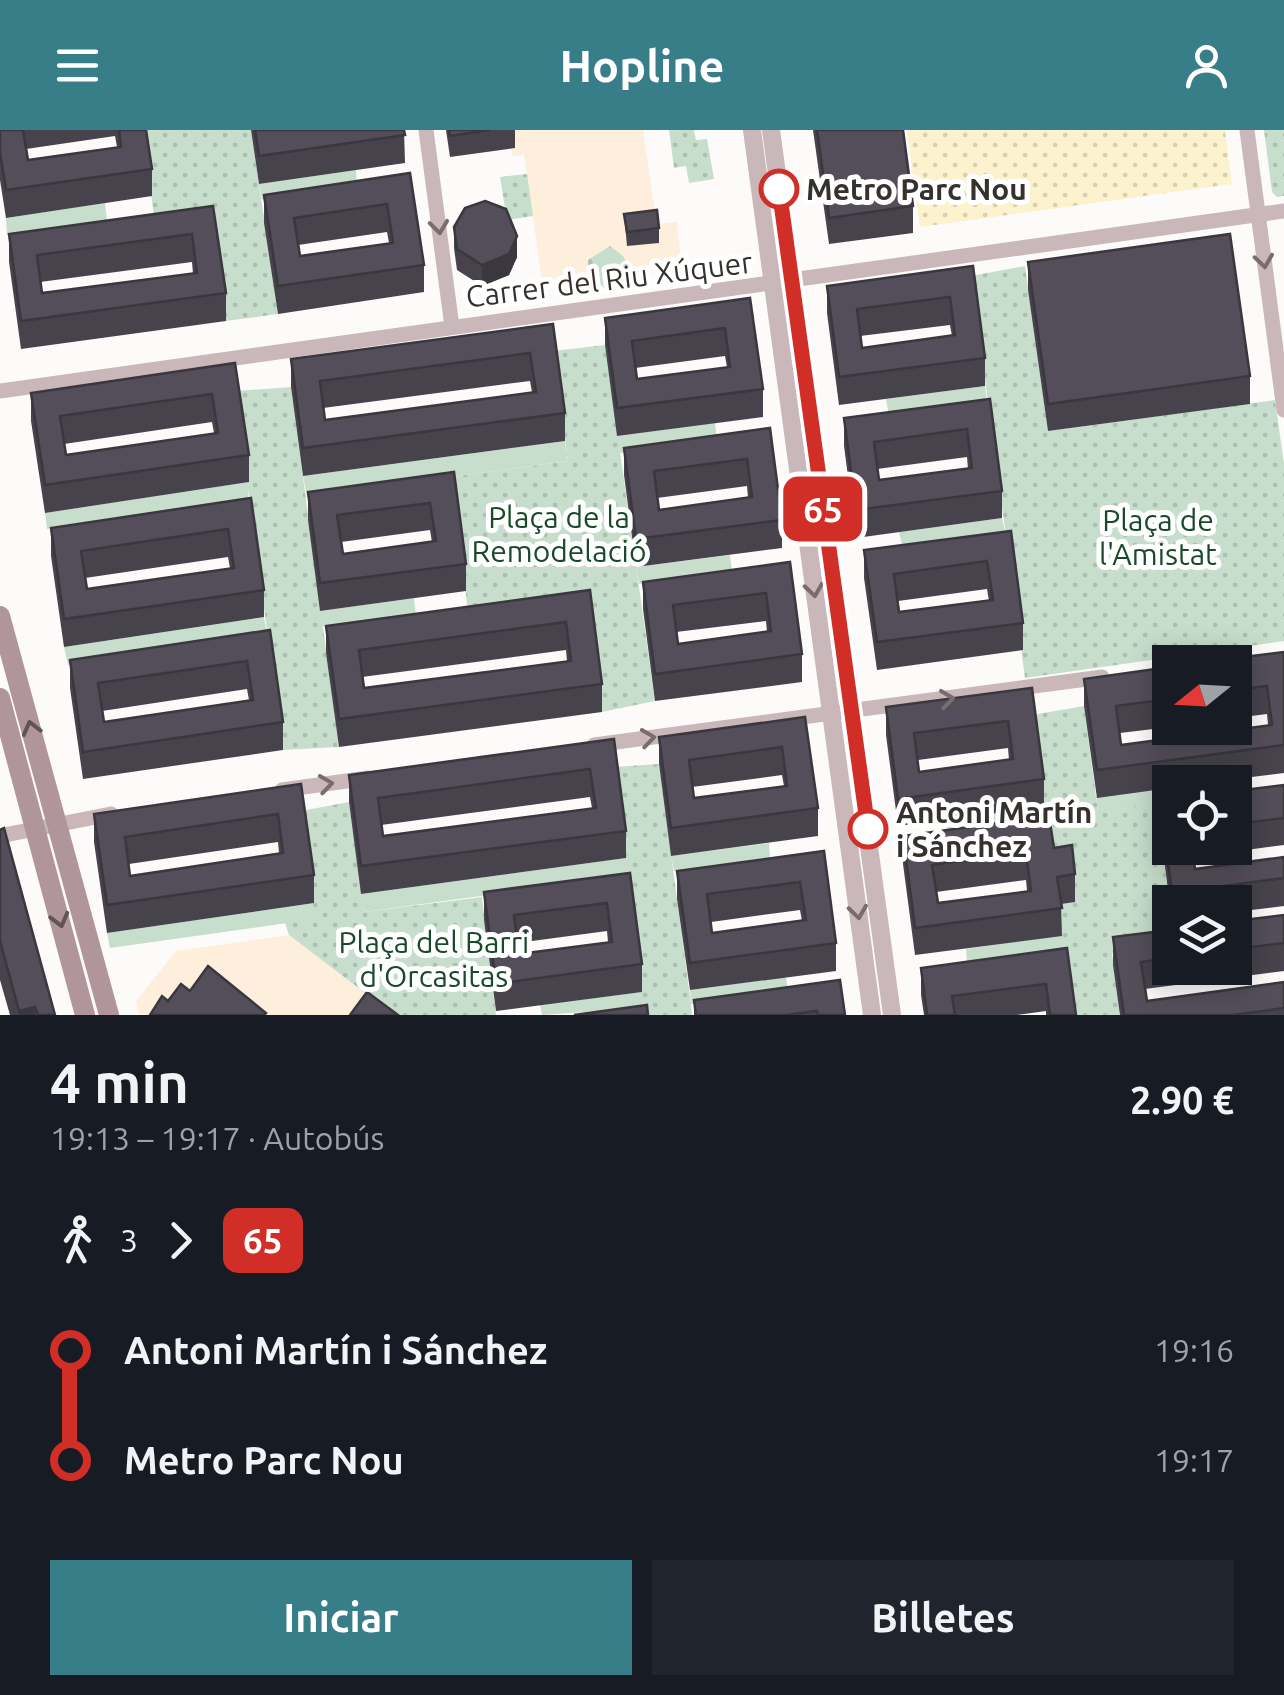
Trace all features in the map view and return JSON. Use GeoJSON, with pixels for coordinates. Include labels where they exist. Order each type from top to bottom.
{"type":"FeatureCollection","features":[{"type":"Feature","properties":{"kind":"main road"},"geometry":{"type":"LineString","coordinates":[[0,616],[109,1015]]}},
{"type":"Feature","properties":{"kind":"main road"},"geometry":{"type":"LineString","coordinates":[[0,698],[85,1015]]}},
{"type":"Feature","properties":{"kind":"street"},"geometry":{"type":"LineString","coordinates":[[426,130],[452,327]]}},
{"type":"Feature","properties":{"kind":"street"},"geometry":{"type":"LineString","coordinates":[[752,130],[872,1015]]}},
{"type":"Feature","properties":{"kind":"street"},"geometry":{"type":"LineString","coordinates":[[771,130],[892,1015]]}},
{"type":"Feature","properties":{"kind":"street"},"geometry":{"type":"LineString","coordinates":[[1247,130],[1284,410]]}},
{"type":"Feature","properties":{"kind":"street","name":"Carrer del Riu Xúquer"},"geometry":{"type":"LineString","coordinates":[[0,391],[1284,211]]}},
{"type":"Feature","properties":{"kind":"street"},"geometry":{"type":"LineString","coordinates":[[572,749],[1120,675]]}},
{"type":"Feature","properties":{"kind":"street"},"geometry":{"type":"LineString","coordinates":[[264,792],[378,776]]}},
{"type":"Feature","properties":{"kind":"street"},"geometry":{"type":"LineString","coordinates":[[0,836],[34,826],[135,811]]}},
{"type":"Feature","properties":{"kind":"shaded area"},"geometry":{"type":"Polygon","coordinates":[[[446,130],[643,130],[657,224],[677,222],[681,260],[542,281],[524,155],[513,156],[511,148],[450,157],[446,130]]]}},
{"type":"Feature","properties":{"kind":"shaded area"},"geometry":{"type":"Polygon","coordinates":[[[289,935],[394,1015],[139,1015],[136,1001],[176,951],[289,935]]]}},
{"type":"Feature","properties":{"kind":"green space"},"geometry":{"type":"Polygon","coordinates":[[[142,130],[251,130],[278,314],[226,321],[213,233],[155,223],[142,130]]]}},
{"type":"Feature","properties":{"kind":"green space"},"geometry":{"type":"Polygon","coordinates":[[[669,130],[694,130],[696,140],[707,139],[714,179],[689,183],[686,166],[674,168],[669,130]]]}},
{"type":"Feature","properties":{"kind":"green space"},"geometry":{"type":"Polygon","coordinates":[[[1264,130],[1284,130],[1284,196],[1277,197],[1272,192],[1264,130]]]}},
{"type":"Feature","properties":{"kind":"green space"},"geometry":{"type":"Polygon","coordinates":[[[356,170],[357,187],[262,200],[259,184],[356,170]]]}},
{"type":"Feature","properties":{"kind":"green space"},"geometry":{"type":"Polygon","coordinates":[[[527,174],[533,216],[507,220],[500,177],[527,174]]]}},
{"type":"Feature","properties":{"kind":"green space"},"geometry":{"type":"Polygon","coordinates":[[[105,203],[107,221],[7,235],[6,218],[105,203]]]}},
{"type":"Feature","properties":{"kind":"green space"},"geometry":{"type":"Polygon","coordinates":[[[610,246],[623,256],[635,278],[611,290],[589,286],[588,260],[610,246]]]}},
{"type":"Feature","properties":{"kind":"green space","name":"Plaça de l'Amistat"},"geometry":{"type":"Polygon","coordinates":[[[1025,266],[1048,431],[1275,400],[1284,464],[1284,641],[1252,646],[1152,645],[1152,660],[1025,678],[971,276],[1025,266]]]}},
{"type":"Feature","properties":{"kind":"green space","name":"Plaça de la Remodelació"},"geometry":{"type":"Polygon","coordinates":[[[605,345],[655,701],[602,712],[587,603],[469,619],[451,477],[568,461],[553,351],[605,345]]]}},
{"type":"Feature","properties":{"kind":"green space"},"geometry":{"type":"Polygon","coordinates":[[[985,386],[987,403],[889,416],[886,399],[985,386]]]}},
{"type":"Feature","properties":{"kind":"green space"},"geometry":{"type":"Polygon","coordinates":[[[291,387],[339,747],[283,750],[235,391],[291,387]]]}},
{"type":"Feature","properties":{"kind":"green space"},"geometry":{"type":"Polygon","coordinates":[[[715,423],[717,439],[620,453],[617,436],[715,423]]]}},
{"type":"Feature","properties":{"kind":"green space"},"geometry":{"type":"Polygon","coordinates":[[[565,441],[568,461],[307,497],[303,476],[565,441]]]}},
{"type":"Feature","properties":{"kind":"green space"},"geometry":{"type":"Polygon","coordinates":[[[249,482],[248,501],[47,529],[45,513],[249,482]]]}},
{"type":"Feature","properties":{"kind":"green space"},"geometry":{"type":"Polygon","coordinates":[[[1002,518],[1006,536],[903,550],[899,532],[1002,518]]]}},
{"type":"Feature","properties":{"kind":"green space"},"geometry":{"type":"Polygon","coordinates":[[[730,555],[732,572],[639,584],[636,567],[730,555]]]}},
{"type":"Feature","properties":{"kind":"green space"},"geometry":{"type":"Polygon","coordinates":[[[414,598],[416,616],[322,626],[320,611],[414,598]]]}},
{"type":"Feature","properties":{"kind":"green space"},"geometry":{"type":"Polygon","coordinates":[[[264,617],[267,634],[68,665],[64,647],[264,617]]]}},
{"type":"Feature","properties":{"kind":"green space"},"geometry":{"type":"Polygon","coordinates":[[[1084,706],[1098,811],[1152,804],[1152,865],[1164,865],[1167,885],[1152,885],[1152,947],[1112,953],[1120,1015],[1072,1015],[1032,715],[1084,706]]]}},
{"type":"Feature","properties":{"kind":"green space"},"geometry":{"type":"Polygon","coordinates":[[[659,764],[692,1015],[645,1015],[643,1008],[614,767],[659,764]]]}},
{"type":"Feature","properties":{"kind":"green space"},"geometry":{"type":"Polygon","coordinates":[[[1152,789],[1152,805],[1098,812],[1096,796],[1152,789]]]}},
{"type":"Feature","properties":{"kind":"green space","name":"Plaça del Barri d'Orcasitas"},"geometry":{"type":"Polygon","coordinates":[[[349,802],[364,912],[482,897],[496,1015],[394,1015],[289,935],[285,923],[315,918],[301,811],[349,802]]]}},
{"type":"Feature","properties":{"kind":"green space"},"geometry":{"type":"Polygon","coordinates":[[[1044,807],[1046,821],[947,833],[946,820],[1044,807]]]}},
{"type":"Feature","properties":{"kind":"green space"},"geometry":{"type":"Polygon","coordinates":[[[769,843],[770,859],[674,871],[671,856],[769,843]]]}},
{"type":"Feature","properties":{"kind":"green space"},"geometry":{"type":"Polygon","coordinates":[[[626,858],[627,876],[364,912],[361,894],[626,858]]]}},
{"type":"Feature","properties":{"kind":"green space"},"geometry":{"type":"Polygon","coordinates":[[[314,903],[316,919],[110,948],[107,933],[314,903]]]}},
{"type":"Feature","properties":{"kind":"green space"},"geometry":{"type":"Polygon","coordinates":[[[1061,935],[1081,949],[967,963],[966,949],[1061,935]]]}},
{"type":"Feature","properties":{"kind":"green space"},"geometry":{"type":"Polygon","coordinates":[[[786,977],[788,991],[691,1004],[690,990],[786,977]]]}},
{"type":"Feature","properties":{"kind":"green space"},"geometry":{"type":"Polygon","coordinates":[[[642,992],[643,1008],[542,1015],[540,1005],[642,992]]]}},
{"type":"Feature","properties":{"kind":"sand"},"geometry":{"type":"Polygon","coordinates":[[[907,130],[1225,130],[1232,184],[920,227],[907,130]]]}},
{"type":"Feature","properties":{"kind":"building"},"geometry":{"type":"Polygon","coordinates":[[[0,130],[23,130],[28,160],[121,147],[119,130],[146,130],[152,169],[6,190],[0,130]]]}},
{"type":"Feature","properties":{"kind":"building"},"geometry":{"type":"Polygon","coordinates":[[[255,130],[404,130],[405,135],[259,156],[255,130]]]}},
{"type":"Feature","properties":{"kind":"building"},"geometry":{"type":"Polygon","coordinates":[[[449,130],[490,130],[450,136],[449,130]]]}},
{"type":"Feature","properties":{"kind":"building"},"geometry":{"type":"Polygon","coordinates":[[[817,130],[903,130],[913,206],[829,218],[817,130]]]}},
{"type":"Feature","properties":{"kind":"building"},"geometry":{"type":"Polygon","coordinates":[[[410,173],[424,265],[278,286],[264,195],[410,173]],[[387,204],[294,218],[300,256],[393,243],[387,204]]]}},
{"type":"Feature","properties":{"kind":"building"},"geometry":{"type":"Polygon","coordinates":[[[485,201],[506,209],[517,236],[509,254],[482,265],[457,249],[454,227],[465,208],[485,201]]]}},
{"type":"Feature","properties":{"kind":"building"},"geometry":{"type":"Polygon","coordinates":[[[213,206],[226,293],[21,321],[9,234],[213,206]],[[192,234],[37,255],[42,293],[197,273],[192,234]]]}},
{"type":"Feature","properties":{"kind":"building"},"geometry":{"type":"Polygon","coordinates":[[[657,210],[659,228],[627,232],[624,214],[657,210]]]}},
{"type":"Feature","properties":{"kind":"building"},"geometry":{"type":"Polygon","coordinates":[[[1230,234],[1250,376],[1048,404],[1028,262],[1230,234]]]}},
{"type":"Feature","properties":{"kind":"building"},"geometry":{"type":"Polygon","coordinates":[[[973,266],[985,358],[839,377],[827,286],[973,266]],[[950,297],[857,309],[862,348],[955,335],[950,297]]]}},
{"type":"Feature","properties":{"kind":"building"},"geometry":{"type":"Polygon","coordinates":[[[750,298],[763,389],[617,408],[605,318],[750,298]],[[725,328],[632,341],[637,379],[730,367],[725,328]]]}},
{"type":"Feature","properties":{"kind":"building"},"geometry":{"type":"Polygon","coordinates":[[[553,324],[565,413],[303,448],[291,359],[553,324]],[[530,353],[320,381],[325,420],[536,392],[530,353]]]}},
{"type":"Feature","properties":{"kind":"building"},"geometry":{"type":"Polygon","coordinates":[[[235,363],[249,455],[45,485],[31,393],[235,363]],[[212,394],[60,416],[66,455],[218,433],[212,394]]]}},
{"type":"Feature","properties":{"kind":"building"},"geometry":{"type":"Polygon","coordinates":[[[990,399],[1002,491],[856,510],[844,418],[990,399]],[[967,429],[874,442],[879,480],[972,468],[967,429]]]}},
{"type":"Feature","properties":{"kind":"building"},"geometry":{"type":"Polygon","coordinates":[[[770,428],[782,520],[636,539],[624,448],[770,428]],[[747,459],[654,471],[659,510],[752,497],[747,459]]]}},
{"type":"Feature","properties":{"kind":"building"},"geometry":{"type":"Polygon","coordinates":[[[454,472],[466,564],[320,583],[308,492],[454,472]],[[430,503],[337,515],[343,554],[436,541],[430,503]]]}},
{"type":"Feature","properties":{"kind":"building"},"geometry":{"type":"Polygon","coordinates":[[[251,498],[264,590],[64,619],[51,528],[251,498]],[[228,529],[81,551],[87,589],[234,568],[228,529]]]}},
{"type":"Feature","properties":{"kind":"building"},"geometry":{"type":"Polygon","coordinates":[[[1011,531],[1023,623],[877,642],[864,550],[1011,531]],[[987,561],[894,574],[899,612],[993,600],[987,561]]]}},
{"type":"Feature","properties":{"kind":"building"},"geometry":{"type":"Polygon","coordinates":[[[790,562],[802,654],[655,674],[643,582],[790,562]],[[766,593],[673,605],[678,644],[771,631],[766,593]]]}},
{"type":"Feature","properties":{"kind":"building"},"geometry":{"type":"Polygon","coordinates":[[[590,590],[602,684],[339,719],[326,626],[590,590]],[[566,622],[359,650],[364,688],[571,661],[566,622]]]}},
{"type":"Feature","properties":{"kind":"building"},"geometry":{"type":"Polygon","coordinates":[[[270,630],[283,722],[83,752],[70,660],[270,630]],[[247,661],[98,683],[104,722],[253,700],[247,661]]]}},
{"type":"Feature","properties":{"kind":"building"},"geometry":{"type":"Polygon","coordinates":[[[1284,652],[1284,745],[1097,770],[1084,679],[1152,670],[1152,701],[1116,706],[1121,745],[1152,741],[1152,745],[1252,745],[1252,728],[1272,725],[1267,686],[1252,688],[1252,656],[1284,652]]]}},
{"type":"Feature","properties":{"kind":"building"},"geometry":{"type":"Polygon","coordinates":[[[1032,688],[1044,779],[898,799],[886,707],[1032,688]],[[1008,721],[914,733],[919,772],[1013,759],[1008,721]]]}},
{"type":"Feature","properties":{"kind":"building"},"geometry":{"type":"Polygon","coordinates":[[[805,717],[818,808],[671,828],[659,737],[805,717]],[[782,747],[689,760],[694,798],[787,786],[782,747]]]}},
{"type":"Feature","properties":{"kind":"building"},"geometry":{"type":"Polygon","coordinates":[[[614,739],[626,831],[361,866],[349,775],[614,739]],[[590,769],[378,798],[383,836],[596,808],[590,769]]]}},
{"type":"Feature","properties":{"kind":"building"},"geometry":{"type":"Polygon","coordinates":[[[301,784],[314,875],[107,905],[94,814],[301,784]],[[278,814],[125,837],[130,876],[283,853],[278,814]]]}},
{"type":"Feature","properties":{"kind":"building"},"geometry":{"type":"Polygon","coordinates":[[[1284,785],[1284,818],[1252,822],[1252,789],[1284,785]]]}},
{"type":"Feature","properties":{"kind":"building"},"geometry":{"type":"Polygon","coordinates":[[[1049,816],[1054,848],[1072,845],[1075,874],[1057,877],[1062,908],[915,928],[903,836],[1049,816]],[[1026,852],[932,865],[938,903],[1031,891],[1026,852]]]}},
{"type":"Feature","properties":{"kind":"building"},"geometry":{"type":"Polygon","coordinates":[[[4,828],[55,1015],[38,1015],[35,1007],[19,1011],[0,941],[0,830],[4,828]]]}},
{"type":"Feature","properties":{"kind":"building"},"geometry":{"type":"Polygon","coordinates":[[[824,851],[836,943],[690,963],[677,871],[824,851]],[[800,882],[707,894],[712,933],[806,920],[800,882]]]}},
{"type":"Feature","properties":{"kind":"building"},"geometry":{"type":"Polygon","coordinates":[[[1284,857],[1284,878],[1232,885],[1171,885],[1168,865],[1194,865],[1195,869],[1252,865],[1252,861],[1284,857]]]}},
{"type":"Feature","properties":{"kind":"building"},"geometry":{"type":"Polygon","coordinates":[[[630,873],[642,964],[496,984],[484,892],[630,873]],[[607,903],[514,915],[519,954],[612,942],[607,903]]]}},
{"type":"Feature","properties":{"kind":"building"},"geometry":{"type":"Polygon","coordinates":[[[1284,915],[1284,943],[1252,947],[1252,919],[1284,915]]]}},
{"type":"Feature","properties":{"kind":"building"},"geometry":{"type":"Polygon","coordinates":[[[1152,932],[1152,960],[1141,962],[1147,1001],[1284,982],[1284,1008],[1233,1015],[1124,1015],[1113,937],[1152,932]]]}},
{"type":"Feature","properties":{"kind":"building"},"geometry":{"type":"Polygon","coordinates":[[[1067,948],[1076,1015],[1050,1015],[1046,984],[952,996],[955,1015],[927,1015],[921,968],[1067,948]]]}},
{"type":"Feature","properties":{"kind":"building"},"geometry":{"type":"Polygon","coordinates":[[[208,966],[266,1013],[150,1015],[162,996],[168,1001],[181,984],[190,991],[208,966]]]}},
{"type":"Feature","properties":{"kind":"building"},"geometry":{"type":"Polygon","coordinates":[[[840,980],[845,1015],[818,1015],[817,1011],[787,1015],[696,1015],[694,1000],[840,980]]]}},
{"type":"Feature","properties":{"kind":"building"},"geometry":{"type":"Polygon","coordinates":[[[367,992],[398,1015],[350,1015],[367,992]]]}},
{"type":"Feature","properties":{"kind":"building"},"geometry":{"type":"Polygon","coordinates":[[[647,1005],[648,1015],[574,1015],[647,1005]]]}},
{"type":"Feature","properties":{"kind":"bus line","name":"65"},"geometry":{"type":"LineString","coordinates":[[779,189],[868,829]]}},
{"type":"Feature","properties":{"kind":"place","name":"Metro Parc Nou"},"geometry":{"type":"Point","coordinates":[779,189]}},
{"type":"Feature","properties":{"kind":"place","name":"Antoni Martín i Sánchez"},"geometry":{"type":"Point","coordinates":[868,829]}}]}
